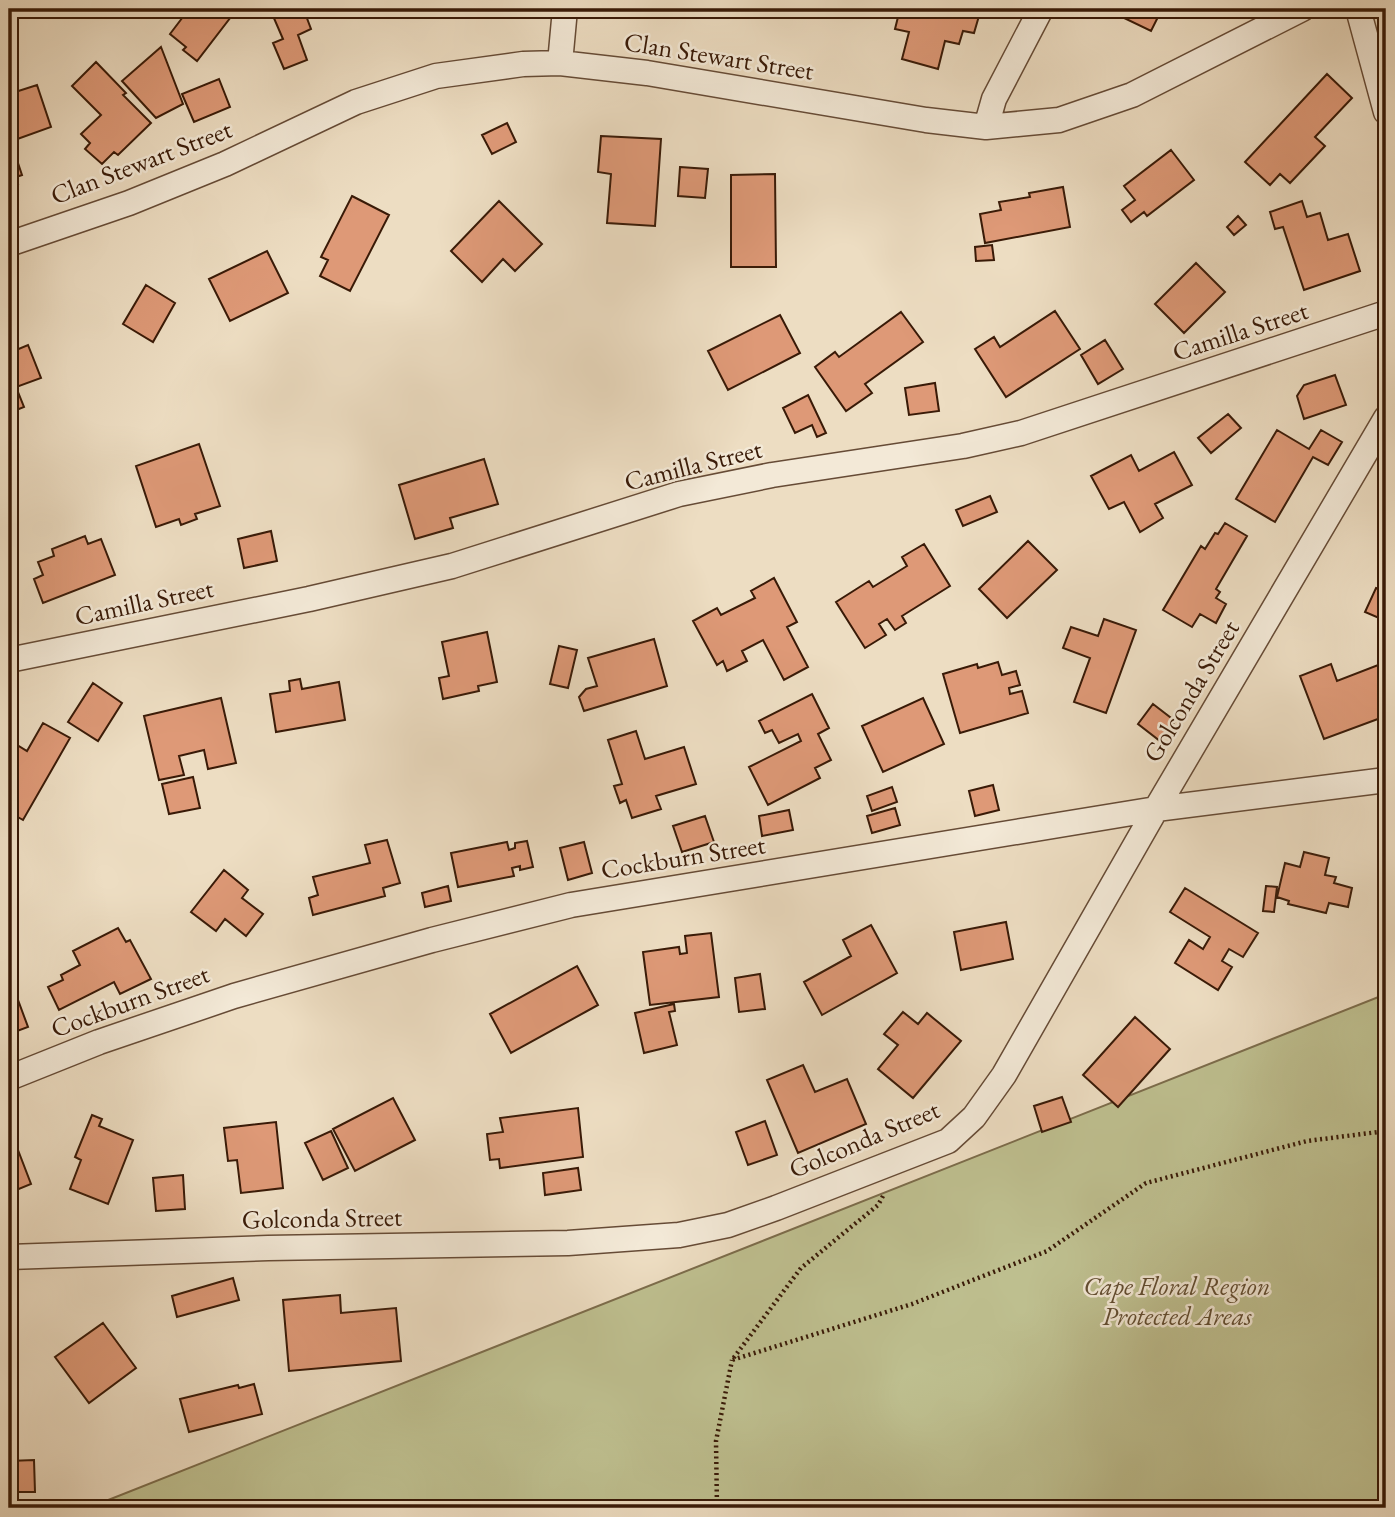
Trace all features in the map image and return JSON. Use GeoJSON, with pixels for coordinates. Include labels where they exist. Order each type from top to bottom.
{"type":"FeatureCollection","features":[{"type":"Feature","properties":{"kind":"street"},"geometry":{"type":"LineString","coordinates":[[560,63],[565,9]]}},
{"type":"Feature","properties":{"kind":"street"},"geometry":{"type":"LineString","coordinates":[[986,127],[994,99],[1041,9]]}},
{"type":"Feature","properties":{"kind":"street","name":"Clan Stewart Street"},"geometry":{"type":"LineString","coordinates":[[9,244],[129,204],[225,164],[356,102],[436,76],[523,64],[560,63],[986,127],[1059,120],[1132,95],[1301,9]]}},
{"type":"Feature","properties":{"kind":"street"},"geometry":{"type":"LineString","coordinates":[[1358,9],[1386,112]]}},
{"type":"Feature","properties":{"kind":"street","name":"Camilla Street"},"geometry":{"type":"LineString","coordinates":[[9,660],[309,599],[452,566],[679,494],[772,475],[963,446],[1021,433],[1386,313]]}},
{"type":"Feature","properties":{"kind":"street","name":"Golconda Street"},"geometry":{"type":"LineString","coordinates":[[9,1258],[268,1248],[568,1243],[679,1235],[752,1217],[948,1141],[974,1117],[1004,1075],[1156,809],[1386,418]]}},
{"type":"Feature","properties":{"kind":"street","name":"Cockburn Street"},"geometry":{"type":"LineString","coordinates":[[9,1078],[99,1042],[234,996],[432,940],[571,905],[1156,809],[1386,780]]}},
{"type":"Feature","properties":{"kind":"path"},"geometry":{"type":"LineString","coordinates":[[733,1360],[912,1304],[1047,1251],[1146,1184],[1307,1141],[1386,1131]]}},
{"type":"Feature","properties":{"kind":"path"},"geometry":{"type":"LineString","coordinates":[[717,1508],[716,1441],[733,1360],[801,1268],[878,1205],[900,1160]]}},
{"type":"Feature","properties":{"kind":"green space","name":"Cape Floral Region Protected Areas"},"geometry":{"type":"Polygon","coordinates":[[[1386,994],[1386,1508],[88,1508],[1386,994]]]}},
{"type":"Feature","properties":{"kind":"building"},"geometry":{"type":"Polygon","coordinates":[[[189,9],[237,9],[197,61],[183,50],[186,47],[170,34],[189,9]]]}},
{"type":"Feature","properties":{"kind":"building"},"geometry":{"type":"Polygon","coordinates":[[[270,9],[322,9],[305,13],[311,29],[298,35],[307,60],[284,69],[273,43],[283,39],[270,9]]]}},
{"type":"Feature","properties":{"kind":"building"},"geometry":{"type":"Polygon","coordinates":[[[900,9],[981,9],[974,33],[963,31],[959,44],[945,41],[938,69],[902,59],[909,32],[895,29],[900,9]]]}},
{"type":"Feature","properties":{"kind":"building"},"geometry":{"type":"Polygon","coordinates":[[[1124,9],[1162,9],[1151,31],[1120,16],[1124,9]]]}},
{"type":"Feature","properties":{"kind":"building"},"geometry":{"type":"Polygon","coordinates":[[[161,47],[183,104],[156,118],[122,81],[161,47]]]}},
{"type":"Feature","properties":{"kind":"building"},"geometry":{"type":"Polygon","coordinates":[[[96,62],[151,123],[118,155],[114,152],[102,164],[85,149],[90,143],[81,134],[101,115],[72,86],[96,62]]]}},
{"type":"Feature","properties":{"kind":"building"},"geometry":{"type":"Polygon","coordinates":[[[1327,74],[1352,98],[1315,137],[1325,146],[1290,183],[1280,174],[1270,185],[1245,162],[1327,74]]]}},
{"type":"Feature","properties":{"kind":"building"},"geometry":{"type":"Polygon","coordinates":[[[219,79],[230,107],[194,122],[182,94],[219,79]]]}},
{"type":"Feature","properties":{"kind":"building"},"geometry":{"type":"Polygon","coordinates":[[[37,85],[51,127],[9,142],[9,94],[37,85]]]}},
{"type":"Feature","properties":{"kind":"building"},"geometry":{"type":"Polygon","coordinates":[[[507,123],[516,142],[492,154],[482,135],[507,123]]]}},
{"type":"Feature","properties":{"kind":"building"},"geometry":{"type":"Polygon","coordinates":[[[601,136],[661,139],[655,226],[607,223],[611,174],[598,172],[601,136]]]}},
{"type":"Feature","properties":{"kind":"building"},"geometry":{"type":"Polygon","coordinates":[[[13,148],[22,175],[16,177],[18,184],[9,187],[9,149],[13,148]]]}},
{"type":"Feature","properties":{"kind":"building"},"geometry":{"type":"Polygon","coordinates":[[[1171,150],[1194,180],[1147,216],[1144,212],[1131,222],[1122,210],[1135,200],[1124,186],[1171,150]]]}},
{"type":"Feature","properties":{"kind":"building"},"geometry":{"type":"Polygon","coordinates":[[[680,167],[708,169],[705,198],[678,196],[680,167]]]}},
{"type":"Feature","properties":{"kind":"building"},"geometry":{"type":"Polygon","coordinates":[[[775,174],[776,267],[731,267],[731,175],[775,174]]]}},
{"type":"Feature","properties":{"kind":"building"},"geometry":{"type":"Polygon","coordinates":[[[1063,187],[1070,227],[985,243],[980,214],[1001,210],[999,202],[1030,197],[1029,193],[1063,187]]]}},
{"type":"Feature","properties":{"kind":"building"},"geometry":{"type":"Polygon","coordinates":[[[352,196],[389,215],[350,291],[320,276],[328,260],[321,257],[352,196]]]}},
{"type":"Feature","properties":{"kind":"building"},"geometry":{"type":"Polygon","coordinates":[[[499,201],[542,244],[515,271],[503,259],[482,282],[451,251],[499,201]]]}},
{"type":"Feature","properties":{"kind":"building"},"geometry":{"type":"Polygon","coordinates":[[[1302,201],[1307,217],[1320,213],[1328,240],[1348,234],[1360,271],[1304,290],[1283,227],[1275,229],[1270,212],[1302,201]]]}},
{"type":"Feature","properties":{"kind":"building"},"geometry":{"type":"Polygon","coordinates":[[[1238,216],[1246,225],[1234,235],[1227,227],[1238,216]]]}},
{"type":"Feature","properties":{"kind":"building"},"geometry":{"type":"Polygon","coordinates":[[[992,245],[994,260],[976,261],[975,247],[992,245]]]}},
{"type":"Feature","properties":{"kind":"building"},"geometry":{"type":"Polygon","coordinates":[[[267,251],[288,293],[230,321],[209,279],[267,251]]]}},
{"type":"Feature","properties":{"kind":"building"},"geometry":{"type":"Polygon","coordinates":[[[1196,263],[1225,292],[1184,333],[1155,304],[1196,263]]]}},
{"type":"Feature","properties":{"kind":"building"},"geometry":{"type":"Polygon","coordinates":[[[146,285],[175,303],[153,342],[123,324],[146,285]]]}},
{"type":"Feature","properties":{"kind":"building"},"geometry":{"type":"Polygon","coordinates":[[[1055,311],[1080,349],[1006,397],[975,349],[994,337],[1000,347],[1055,311]]]}},
{"type":"Feature","properties":{"kind":"building"},"geometry":{"type":"Polygon","coordinates":[[[901,312],[923,342],[865,384],[872,393],[846,411],[815,367],[835,352],[839,357],[901,312]]]}},
{"type":"Feature","properties":{"kind":"building"},"geometry":{"type":"Polygon","coordinates":[[[780,315],[800,353],[728,390],[708,351],[780,315]]]}},
{"type":"Feature","properties":{"kind":"building"},"geometry":{"type":"Polygon","coordinates":[[[1105,340],[1123,369],[1098,384],[1081,355],[1105,340]]]}},
{"type":"Feature","properties":{"kind":"building"},"geometry":{"type":"Polygon","coordinates":[[[28,345],[41,378],[16,387],[24,407],[9,413],[9,353],[28,345]]]}},
{"type":"Feature","properties":{"kind":"building"},"geometry":{"type":"Polygon","coordinates":[[[1335,375],[1346,405],[1304,419],[1297,396],[1304,385],[1335,375]]]}},
{"type":"Feature","properties":{"kind":"building"},"geometry":{"type":"Polygon","coordinates":[[[935,383],[939,411],[909,415],[905,388],[935,383]]]}},
{"type":"Feature","properties":{"kind":"building"},"geometry":{"type":"Polygon","coordinates":[[[808,395],[826,433],[817,437],[812,425],[795,433],[783,408],[808,395]]]}},
{"type":"Feature","properties":{"kind":"building"},"geometry":{"type":"Polygon","coordinates":[[[1228,414],[1241,428],[1211,453],[1198,438],[1228,414]]]}},
{"type":"Feature","properties":{"kind":"building"},"geometry":{"type":"Polygon","coordinates":[[[1277,430],[1309,449],[1321,430],[1342,442],[1328,465],[1313,457],[1275,522],[1236,499],[1277,430]]]}},
{"type":"Feature","properties":{"kind":"building"},"geometry":{"type":"Polygon","coordinates":[[[199,444],[220,506],[195,514],[197,519],[181,525],[179,519],[156,527],[136,466],[199,444]]]}},
{"type":"Feature","properties":{"kind":"building"},"geometry":{"type":"Polygon","coordinates":[[[1174,452],[1192,485],[1155,504],[1163,518],[1140,532],[1124,502],[1109,509],[1091,476],[1131,455],[1139,471],[1174,452]]]}},
{"type":"Feature","properties":{"kind":"building"},"geometry":{"type":"Polygon","coordinates":[[[484,459],[498,504],[450,518],[453,528],[415,539],[399,485],[484,459]]]}},
{"type":"Feature","properties":{"kind":"building"},"geometry":{"type":"Polygon","coordinates":[[[990,496],[997,512],[963,526],[956,510],[990,496]]]}},
{"type":"Feature","properties":{"kind":"building"},"geometry":{"type":"Polygon","coordinates":[[[1225,523],[1247,536],[1216,589],[1220,592],[1216,598],[1226,604],[1216,623],[1200,614],[1192,627],[1163,610],[1201,546],[1205,549],[1225,523]]]}},
{"type":"Feature","properties":{"kind":"building"},"geometry":{"type":"Polygon","coordinates":[[[271,531],[277,561],[244,568],[238,539],[271,531]]]}},
{"type":"Feature","properties":{"kind":"building"},"geometry":{"type":"Polygon","coordinates":[[[85,536],[88,544],[101,539],[115,575],[43,603],[34,579],[43,575],[38,562],[54,556],[52,549],[85,536]]]}},
{"type":"Feature","properties":{"kind":"building"},"geometry":{"type":"Polygon","coordinates":[[[1028,541],[1057,570],[1007,618],[979,589],[1028,541]]]}},
{"type":"Feature","properties":{"kind":"building"},"geometry":{"type":"Polygon","coordinates":[[[924,544],[950,586],[902,616],[906,623],[895,630],[887,619],[879,624],[886,635],[865,648],[836,602],[869,581],[873,587],[907,566],[902,557],[924,544]]]}},
{"type":"Feature","properties":{"kind":"building"},"geometry":{"type":"Polygon","coordinates":[[[774,578],[797,622],[787,627],[808,667],[784,680],[763,640],[742,651],[747,661],[727,671],[723,661],[717,665],[693,621],[717,608],[721,615],[755,598],[751,591],[774,578]]]}},
{"type":"Feature","properties":{"kind":"building"},"geometry":{"type":"Polygon","coordinates":[[[1376,588],[1386,593],[1386,621],[1365,612],[1376,588]]]}},
{"type":"Feature","properties":{"kind":"building"},"geometry":{"type":"Polygon","coordinates":[[[1104,619],[1136,630],[1106,713],[1074,702],[1090,658],[1063,648],[1071,627],[1098,636],[1104,619]]]}},
{"type":"Feature","properties":{"kind":"building"},"geometry":{"type":"Polygon","coordinates":[[[487,632],[497,682],[478,686],[479,691],[443,699],[439,678],[449,676],[442,642],[487,632]]]}},
{"type":"Feature","properties":{"kind":"building"},"geometry":{"type":"Polygon","coordinates":[[[654,639],[667,686],[584,711],[579,697],[586,689],[597,686],[588,658],[654,639]]]}},
{"type":"Feature","properties":{"kind":"building"},"geometry":{"type":"Polygon","coordinates":[[[559,646],[577,650],[568,688],[550,684],[559,646]]]}},
{"type":"Feature","properties":{"kind":"building"},"geometry":{"type":"Polygon","coordinates":[[[998,662],[1002,675],[1016,671],[1020,685],[1009,688],[1010,694],[1022,691],[1028,713],[960,733],[943,674],[977,664],[978,668],[998,662]]]}},
{"type":"Feature","properties":{"kind":"building"},"geometry":{"type":"Polygon","coordinates":[[[1386,662],[1386,716],[1324,739],[1300,676],[1331,664],[1337,681],[1386,662]]]}},
{"type":"Feature","properties":{"kind":"building"},"geometry":{"type":"Polygon","coordinates":[[[300,679],[302,689],[339,682],[345,720],[276,732],[270,694],[290,691],[289,681],[300,679]]]}},
{"type":"Feature","properties":{"kind":"building"},"geometry":{"type":"Polygon","coordinates":[[[93,683],[122,703],[98,741],[68,722],[93,683]]]}},
{"type":"Feature","properties":{"kind":"building"},"geometry":{"type":"Polygon","coordinates":[[[812,694],[829,728],[818,734],[831,760],[815,768],[820,778],[768,805],[749,767],[801,741],[798,734],[779,743],[772,730],[765,733],[759,721],[812,694]]]}},
{"type":"Feature","properties":{"kind":"building"},"geometry":{"type":"Polygon","coordinates":[[[221,698],[236,763],[208,769],[204,750],[179,756],[184,775],[159,780],[144,716],[221,698]]]}},
{"type":"Feature","properties":{"kind":"building"},"geometry":{"type":"Polygon","coordinates":[[[923,698],[944,744],[883,772],[862,726],[923,698]]]}},
{"type":"Feature","properties":{"kind":"building"},"geometry":{"type":"Polygon","coordinates":[[[1153,704],[1175,721],[1160,741],[1138,724],[1153,704]]]}},
{"type":"Feature","properties":{"kind":"building"},"geometry":{"type":"Polygon","coordinates":[[[43,723],[70,738],[23,820],[9,812],[9,740],[27,751],[43,723]]]}},
{"type":"Feature","properties":{"kind":"building"},"geometry":{"type":"Polygon","coordinates":[[[636,731],[645,759],[684,747],[696,784],[656,796],[661,809],[632,818],[626,800],[620,803],[614,786],[622,784],[608,740],[636,731]]]}},
{"type":"Feature","properties":{"kind":"building"},"geometry":{"type":"Polygon","coordinates":[[[193,777],[200,808],[169,814],[162,784],[193,777]]]}},
{"type":"Feature","properties":{"kind":"building"},"geometry":{"type":"Polygon","coordinates":[[[993,785],[999,810],[975,816],[969,791],[993,785]]]}},
{"type":"Feature","properties":{"kind":"building"},"geometry":{"type":"Polygon","coordinates":[[[892,787],[897,802],[872,811],[867,796],[892,787]]]}},
{"type":"Feature","properties":{"kind":"building"},"geometry":{"type":"Polygon","coordinates":[[[895,808],[900,825],[872,833],[867,816],[895,808]]]}},
{"type":"Feature","properties":{"kind":"building"},"geometry":{"type":"Polygon","coordinates":[[[789,810],[793,830],[762,836],[759,816],[789,810]]]}},
{"type":"Feature","properties":{"kind":"building"},"geometry":{"type":"Polygon","coordinates":[[[705,816],[714,842],[682,852],[673,826],[705,816]]]}},
{"type":"Feature","properties":{"kind":"building"},"geometry":{"type":"Polygon","coordinates":[[[387,840],[400,883],[383,888],[385,896],[313,915],[309,898],[318,895],[313,877],[370,863],[365,845],[387,840]]]}},
{"type":"Feature","properties":{"kind":"building"},"geometry":{"type":"Polygon","coordinates":[[[527,841],[533,867],[520,870],[520,866],[512,868],[514,876],[458,887],[451,853],[507,842],[509,850],[515,848],[515,843],[527,841]]]}},
{"type":"Feature","properties":{"kind":"building"},"geometry":{"type":"Polygon","coordinates":[[[584,842],[592,873],[568,880],[560,848],[584,842]]]}},
{"type":"Feature","properties":{"kind":"building"},"geometry":{"type":"Polygon","coordinates":[[[1304,852],[1329,858],[1325,875],[1336,877],[1334,883],[1352,888],[1348,907],[1329,903],[1326,913],[1288,904],[1289,901],[1277,897],[1285,863],[1300,867],[1304,852]]]}},
{"type":"Feature","properties":{"kind":"building"},"geometry":{"type":"Polygon","coordinates":[[[224,870],[248,890],[242,898],[263,914],[246,936],[225,919],[216,931],[191,912],[224,870]]]}},
{"type":"Feature","properties":{"kind":"building"},"geometry":{"type":"Polygon","coordinates":[[[448,886],[451,901],[425,907],[422,893],[448,886]]]}},
{"type":"Feature","properties":{"kind":"building"},"geometry":{"type":"Polygon","coordinates":[[[1266,886],[1277,887],[1274,912],[1263,911],[1266,886]]]}},
{"type":"Feature","properties":{"kind":"building"},"geometry":{"type":"Polygon","coordinates":[[[1185,888],[1258,933],[1243,957],[1229,949],[1222,961],[1232,967],[1218,990],[1175,963],[1189,940],[1203,949],[1210,937],[1170,912],[1185,888]]]}},
{"type":"Feature","properties":{"kind":"building"},"geometry":{"type":"Polygon","coordinates":[[[1006,922],[1013,959],[961,970],[954,932],[1006,922]]]}},
{"type":"Feature","properties":{"kind":"building"},"geometry":{"type":"Polygon","coordinates":[[[871,925],[897,973],[822,1015],[804,982],[851,956],[843,940],[871,925]]]}},
{"type":"Feature","properties":{"kind":"building"},"geometry":{"type":"Polygon","coordinates":[[[118,928],[126,942],[130,940],[151,979],[120,994],[114,982],[59,1010],[48,987],[63,980],[61,975],[80,965],[73,951],[118,928]]]}},
{"type":"Feature","properties":{"kind":"building"},"geometry":{"type":"Polygon","coordinates":[[[711,933],[719,997],[650,1005],[643,952],[679,947],[680,954],[687,953],[685,936],[711,933]]]}},
{"type":"Feature","properties":{"kind":"building"},"geometry":{"type":"Polygon","coordinates":[[[577,966],[598,1005],[511,1053],[490,1014],[577,966]]]}},
{"type":"Feature","properties":{"kind":"building"},"geometry":{"type":"Polygon","coordinates":[[[760,974],[765,1009],[739,1012],[735,978],[760,974]]]}},
{"type":"Feature","properties":{"kind":"building"},"geometry":{"type":"Polygon","coordinates":[[[11,981],[28,1027],[9,1034],[9,982],[11,981]]]}},
{"type":"Feature","properties":{"kind":"building"},"geometry":{"type":"Polygon","coordinates":[[[674,1004],[675,1011],[669,1012],[677,1045],[644,1053],[635,1013],[674,1004]]]}},
{"type":"Feature","properties":{"kind":"building"},"geometry":{"type":"Polygon","coordinates":[[[903,1012],[918,1024],[927,1013],[961,1041],[913,1098],[878,1069],[898,1045],[884,1034],[903,1012]]]}},
{"type":"Feature","properties":{"kind":"building"},"geometry":{"type":"Polygon","coordinates":[[[1135,1017],[1170,1049],[1118,1107],[1083,1075],[1135,1017]]]}},
{"type":"Feature","properties":{"kind":"building"},"geometry":{"type":"Polygon","coordinates":[[[803,1065],[815,1092],[847,1079],[866,1124],[798,1153],[767,1080],[803,1065]]]}},
{"type":"Feature","properties":{"kind":"building"},"geometry":{"type":"Polygon","coordinates":[[[1062,1097],[1071,1122],[1042,1132],[1034,1106],[1062,1097]]]}},
{"type":"Feature","properties":{"kind":"building"},"geometry":{"type":"Polygon","coordinates":[[[393,1098],[415,1140],[355,1171],[333,1129],[393,1098]]]}},
{"type":"Feature","properties":{"kind":"building"},"geometry":{"type":"Polygon","coordinates":[[[578,1108],[583,1157],[500,1168],[499,1159],[490,1160],[487,1134],[503,1132],[500,1118],[578,1108]]]}},
{"type":"Feature","properties":{"kind":"building"},"geometry":{"type":"Polygon","coordinates":[[[92,1115],[102,1119],[99,1126],[133,1140],[108,1204],[70,1189],[81,1160],[75,1157],[92,1115]]]}},
{"type":"Feature","properties":{"kind":"building"},"geometry":{"type":"Polygon","coordinates":[[[765,1121],[777,1155],[748,1165],[736,1132],[765,1121]]]}},
{"type":"Feature","properties":{"kind":"building"},"geometry":{"type":"Polygon","coordinates":[[[276,1122],[283,1188],[241,1193],[237,1160],[228,1161],[224,1128],[276,1122]]]}},
{"type":"Feature","properties":{"kind":"building"},"geometry":{"type":"Polygon","coordinates":[[[331,1131],[348,1168],[323,1180],[305,1143],[331,1131]]]}},
{"type":"Feature","properties":{"kind":"building"},"geometry":{"type":"Polygon","coordinates":[[[13,1137],[31,1184],[9,1193],[9,1139],[13,1137]]]}},
{"type":"Feature","properties":{"kind":"building"},"geometry":{"type":"Polygon","coordinates":[[[578,1168],[581,1190],[545,1195],[543,1173],[578,1168]]]}},
{"type":"Feature","properties":{"kind":"building"},"geometry":{"type":"Polygon","coordinates":[[[183,1175],[185,1209],[156,1211],[153,1178],[183,1175]]]}},
{"type":"Feature","properties":{"kind":"building"},"geometry":{"type":"Polygon","coordinates":[[[233,1278],[239,1300],[177,1317],[172,1296],[233,1278]]]}},
{"type":"Feature","properties":{"kind":"building"},"geometry":{"type":"Polygon","coordinates":[[[340,1295],[341,1313],[396,1308],[401,1361],[289,1371],[283,1300],[340,1295]]]}},
{"type":"Feature","properties":{"kind":"building"},"geometry":{"type":"Polygon","coordinates":[[[103,1323],[136,1368],[89,1403],[55,1357],[103,1323]]]}},
{"type":"Feature","properties":{"kind":"building"},"geometry":{"type":"Polygon","coordinates":[[[254,1384],[262,1414],[189,1432],[180,1399],[238,1385],[239,1388],[254,1384]]]}},
{"type":"Feature","properties":{"kind":"building"},"geometry":{"type":"Polygon","coordinates":[[[34,1460],[35,1492],[9,1492],[9,1461],[34,1460]]]}}]}
